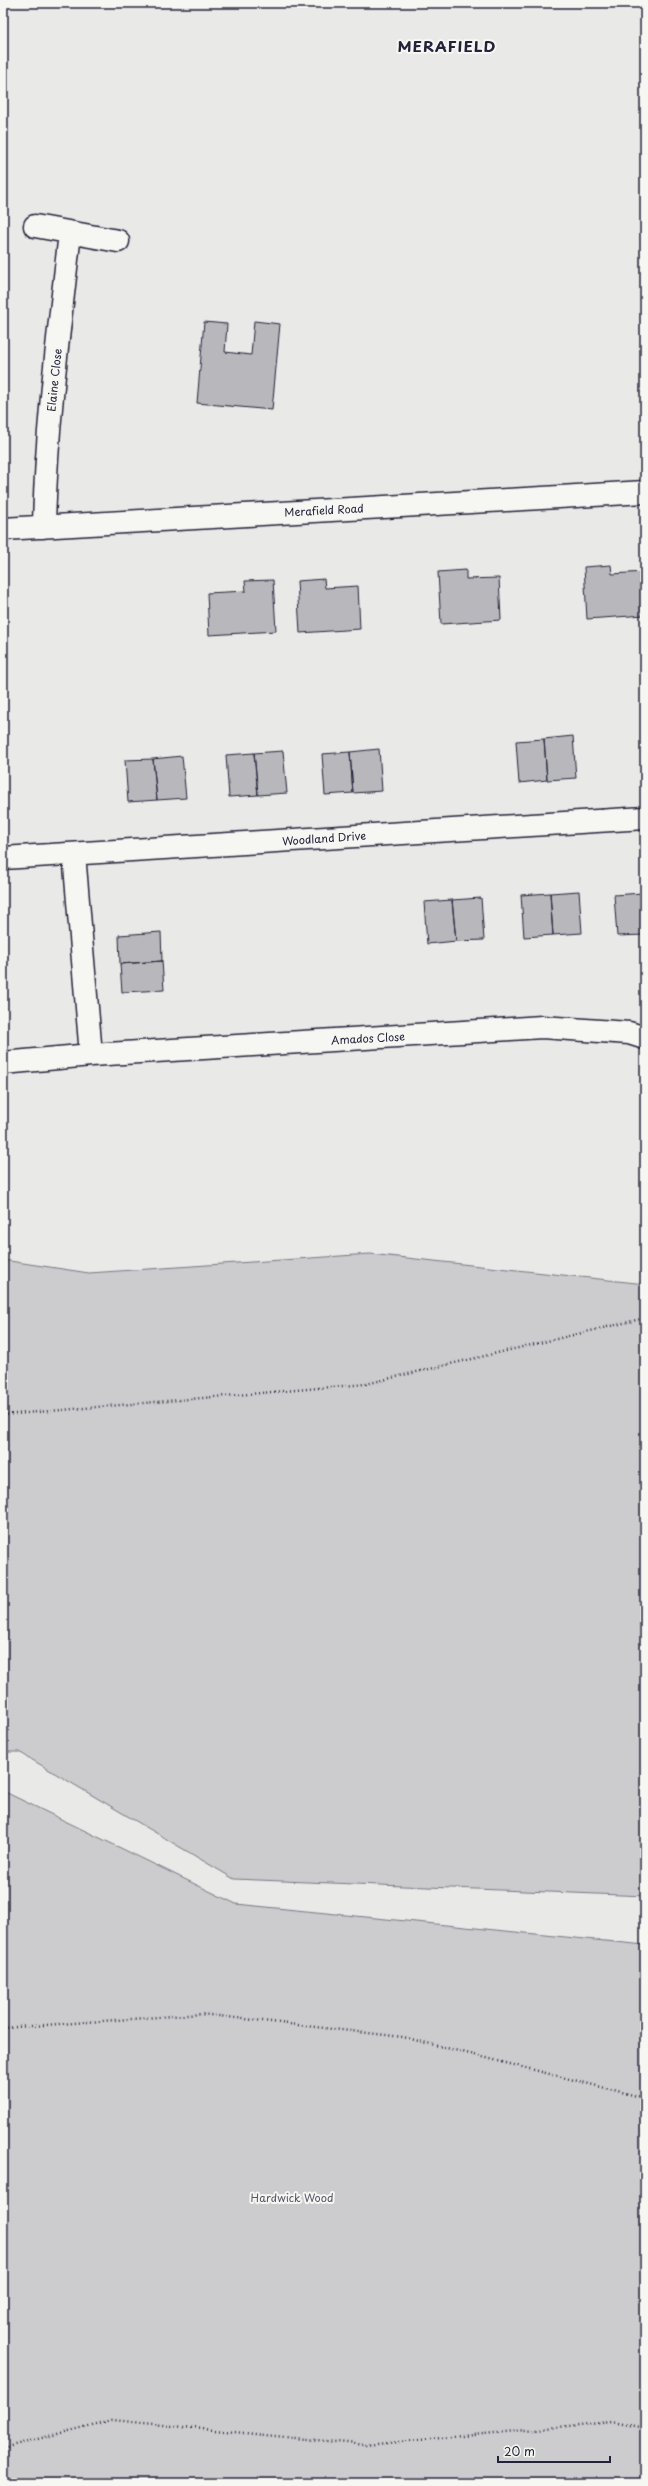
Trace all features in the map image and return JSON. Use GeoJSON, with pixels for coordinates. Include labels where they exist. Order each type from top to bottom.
{"type":"FeatureCollection","features":[{"type":"Feature","properties":{"kind":"street"},"geometry":{"type":"LineString","coordinates":[[35,226],[118,241]]}},
{"type":"Feature","properties":{"kind":"street","name":"Elaine Close"},"geometry":{"type":"LineString","coordinates":[[44,527],[45,472],[50,410],[70,233]]}},
{"type":"Feature","properties":{"kind":"street","name":"Merafield Road"},"geometry":{"type":"LineString","coordinates":[[3,528],[44,527],[645,492]]}},
{"type":"Feature","properties":{"kind":"street","name":"Woodland Drive"},"geometry":{"type":"LineString","coordinates":[[3,858],[645,818]]}},
{"type":"Feature","properties":{"kind":"street"},"geometry":{"type":"LineString","coordinates":[[74,854],[91,1055]]}},
{"type":"Feature","properties":{"kind":"street","name":"Amados Close"},"geometry":{"type":"LineString","coordinates":[[3,1063],[91,1055],[542,1027],[629,1033],[645,1038]]}},
{"type":"Feature","properties":{"kind":"path"},"geometry":{"type":"LineString","coordinates":[[3,1415],[366,1384],[645,1318]]}},
{"type":"Feature","properties":{"kind":"path"},"geometry":{"type":"LineString","coordinates":[[3,2028],[201,2014],[403,2037],[645,2098]]}},
{"type":"Feature","properties":{"kind":"path"},"geometry":{"type":"LineString","coordinates":[[3,2448],[112,2420],[366,2445],[611,2422],[645,2428]]}},
{"type":"Feature","properties":{"kind":"green space"},"geometry":{"type":"Polygon","coordinates":[[[370,1254],[645,1284],[645,1896],[234,1879],[19,1752],[3,1752],[3,1260],[89,1273],[370,1254]]]}},
{"type":"Feature","properties":{"kind":"green space","name":"Hardwick Wood"},"geometry":{"type":"Polygon","coordinates":[[[3,1791],[236,1904],[645,1945],[645,2483],[3,2483],[3,1791]]]}},
{"type":"Feature","properties":{"kind":"building"},"geometry":{"type":"Polygon","coordinates":[[[254,321],[280,324],[272,410],[197,403],[204,322],[227,324],[225,352],[251,355],[254,321]]]}},
{"type":"Feature","properties":{"kind":"building"},"geometry":{"type":"Polygon","coordinates":[[[611,565],[612,574],[645,572],[645,615],[587,619],[584,567],[611,565]]]}},
{"type":"Feature","properties":{"kind":"building"},"geometry":{"type":"Polygon","coordinates":[[[466,570],[466,579],[499,578],[501,620],[441,624],[438,572],[466,570]]]}},
{"type":"Feature","properties":{"kind":"building"},"geometry":{"type":"Polygon","coordinates":[[[324,579],[325,588],[358,586],[360,629],[300,633],[297,581],[324,579]]]}},
{"type":"Feature","properties":{"kind":"building"},"geometry":{"type":"Polygon","coordinates":[[[273,580],[276,631],[209,635],[207,593],[246,591],[245,581],[273,580]]]}},
{"type":"Feature","properties":{"kind":"building"},"geometry":{"type":"Polygon","coordinates":[[[573,736],[576,778],[547,780],[544,739],[573,736]]]}},
{"type":"Feature","properties":{"kind":"building"},"geometry":{"type":"Polygon","coordinates":[[[544,739],[547,780],[519,783],[516,741],[544,739]]]}},
{"type":"Feature","properties":{"kind":"building"},"geometry":{"type":"Polygon","coordinates":[[[379,749],[382,791],[353,793],[350,752],[379,749]]]}},
{"type":"Feature","properties":{"kind":"building"},"geometry":{"type":"Polygon","coordinates":[[[283,751],[287,793],[258,795],[254,753],[283,751]]]}},
{"type":"Feature","properties":{"kind":"building"},"geometry":{"type":"Polygon","coordinates":[[[350,752],[353,793],[325,795],[322,754],[350,752]]]}},
{"type":"Feature","properties":{"kind":"building"},"geometry":{"type":"Polygon","coordinates":[[[254,753],[258,795],[229,797],[226,755],[254,753]]]}},
{"type":"Feature","properties":{"kind":"building"},"geometry":{"type":"Polygon","coordinates":[[[182,756],[186,798],[157,800],[153,759],[182,756]]]}},
{"type":"Feature","properties":{"kind":"building"},"geometry":{"type":"Polygon","coordinates":[[[153,759],[157,800],[128,802],[125,760],[153,759]]]}},
{"type":"Feature","properties":{"kind":"building"},"geometry":{"type":"Polygon","coordinates":[[[579,891],[582,933],[553,935],[550,893],[579,891]]]}},
{"type":"Feature","properties":{"kind":"building"},"geometry":{"type":"Polygon","coordinates":[[[550,893],[553,935],[524,937],[521,895],[550,893]]]}},
{"type":"Feature","properties":{"kind":"building"},"geometry":{"type":"Polygon","coordinates":[[[642,893],[645,935],[617,936],[614,895],[642,893]]]}},
{"type":"Feature","properties":{"kind":"building"},"geometry":{"type":"Polygon","coordinates":[[[642,893],[645,893],[645,926],[642,893]]]}},
{"type":"Feature","properties":{"kind":"building"},"geometry":{"type":"Polygon","coordinates":[[[481,898],[484,940],[456,941],[452,900],[481,898]]]}},
{"type":"Feature","properties":{"kind":"building"},"geometry":{"type":"Polygon","coordinates":[[[452,900],[456,941],[427,944],[424,902],[452,900]]]}},
{"type":"Feature","properties":{"kind":"building"},"geometry":{"type":"Polygon","coordinates":[[[161,932],[162,961],[120,964],[119,935],[161,932]]]}},
{"type":"Feature","properties":{"kind":"building"},"geometry":{"type":"Polygon","coordinates":[[[162,961],[164,990],[122,992],[120,964],[162,961]]]}},
{"type":"Feature","properties":{"kind":"district","name":"MERAFIELD"},"geometry":{"type":"Point","coordinates":[447,45]}}]}
